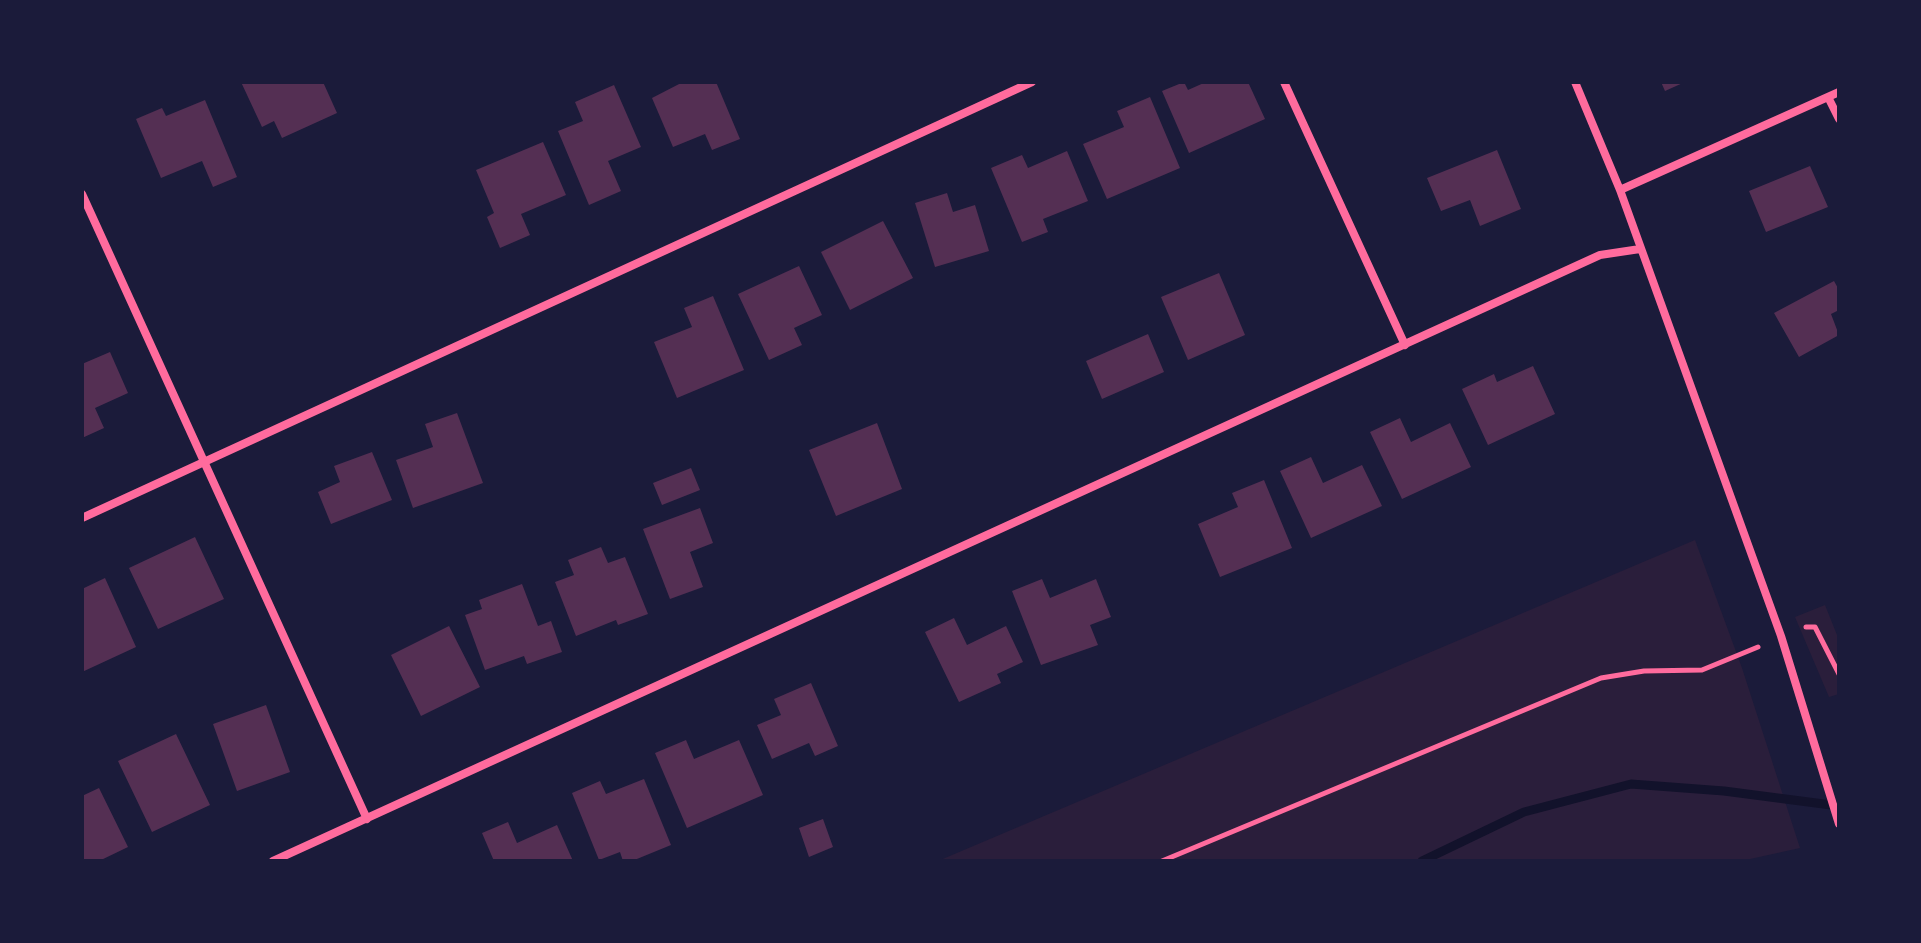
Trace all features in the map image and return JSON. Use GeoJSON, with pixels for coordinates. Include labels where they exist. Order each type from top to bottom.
{"type":"FeatureCollection","features":[{"type":"Feature","properties":{"kind":"street"},"geometry":{"type":"LineString","coordinates":[[82,518],[1032,82]]}},
{"type":"Feature","properties":{"kind":"street"},"geometry":{"type":"LineString","coordinates":[[1284,82],[1405,345]]}},
{"type":"Feature","properties":{"kind":"street"},"geometry":{"type":"LineString","coordinates":[[1575,82],[1620,190],[1781,636],[1839,824]]}},
{"type":"Feature","properties":{"kind":"street"},"geometry":{"type":"LineString","coordinates":[[1620,190],[1839,92]]}},
{"type":"Feature","properties":{"kind":"street"},"geometry":{"type":"LineString","coordinates":[[1828,97],[1839,119]]}},
{"type":"Feature","properties":{"kind":"street"},"geometry":{"type":"LineString","coordinates":[[82,194],[367,819]]}},
{"type":"Feature","properties":{"kind":"street"},"geometry":{"type":"LineString","coordinates":[[273,861],[1600,255],[1640,249]]}},
{"type":"Feature","properties":{"kind":"path"},"geometry":{"type":"LineString","coordinates":[[1806,627],[1815,627],[1822,634],[1839,674]]}},
{"type":"Feature","properties":{"kind":"path"},"geometry":{"type":"LineString","coordinates":[[1162,861],[1601,678],[1644,671],[1702,670],[1758,647]]}},
{"type":"Feature","properties":{"kind":"shaded area"},"geometry":{"type":"Polygon","coordinates":[[[1695,540],[1742,668],[1800,848],[1741,861],[938,861],[1695,540]]]}},
{"type":"Feature","properties":{"kind":"shaded area"},"geometry":{"type":"Polygon","coordinates":[[[1825,605],[1839,640],[1839,694],[1829,697],[1795,617],[1825,605]]]}},
{"type":"Feature","properties":{"kind":"building"},"geometry":{"type":"Polygon","coordinates":[[[241,82],[323,82],[337,113],[282,138],[274,121],[262,127],[241,82]]]}},
{"type":"Feature","properties":{"kind":"building"},"geometry":{"type":"Polygon","coordinates":[[[683,82],[716,82],[740,139],[712,150],[705,134],[673,147],[652,98],[683,82]]]}},
{"type":"Feature","properties":{"kind":"building"},"geometry":{"type":"Polygon","coordinates":[[[1184,82],[1188,90],[1206,82],[1248,82],[1265,119],[1189,153],[1162,91],[1184,82]]]}},
{"type":"Feature","properties":{"kind":"building"},"geometry":{"type":"Polygon","coordinates":[[[1661,82],[1685,82],[1665,91],[1661,82]]]}},
{"type":"Feature","properties":{"kind":"building"},"geometry":{"type":"Polygon","coordinates":[[[614,85],[641,147],[608,161],[621,191],[589,205],[558,131],[583,121],[575,102],[614,85]]]}},
{"type":"Feature","properties":{"kind":"building"},"geometry":{"type":"Polygon","coordinates":[[[1150,97],[1180,168],[1107,199],[1083,144],[1124,127],[1117,111],[1150,97]]]}},
{"type":"Feature","properties":{"kind":"building"},"geometry":{"type":"Polygon","coordinates":[[[205,100],[237,177],[213,187],[202,161],[161,178],[136,119],[162,108],[166,116],[205,100]]]}},
{"type":"Feature","properties":{"kind":"building"},"geometry":{"type":"Polygon","coordinates":[[[543,142],[566,195],[521,214],[530,235],[500,248],[487,217],[494,213],[476,170],[543,142]]]}},
{"type":"Feature","properties":{"kind":"building"},"geometry":{"type":"Polygon","coordinates":[[[1497,150],[1521,209],[1480,226],[1470,200],[1441,211],[1427,178],[1497,150]]]}},
{"type":"Feature","properties":{"kind":"building"},"geometry":{"type":"Polygon","coordinates":[[[1067,151],[1088,201],[1043,219],[1048,232],[1022,242],[991,168],[1022,155],[1028,168],[1067,151]]]}},
{"type":"Feature","properties":{"kind":"building"},"geometry":{"type":"Polygon","coordinates":[[[1810,166],[1828,207],[1766,232],[1749,191],[1810,166]]]}},
{"type":"Feature","properties":{"kind":"building"},"geometry":{"type":"Polygon","coordinates":[[[947,193],[953,212],[975,205],[989,251],[935,267],[915,203],[947,193]]]}},
{"type":"Feature","properties":{"kind":"building"},"geometry":{"type":"Polygon","coordinates":[[[883,221],[913,278],[850,310],[821,252],[883,221]]]}},
{"type":"Feature","properties":{"kind":"building"},"geometry":{"type":"Polygon","coordinates":[[[799,266],[822,315],[794,328],[802,345],[769,360],[738,294],[799,266]]]}},
{"type":"Feature","properties":{"kind":"building"},"geometry":{"type":"Polygon","coordinates":[[[1219,273],[1245,335],[1188,360],[1161,297],[1219,273]]]}},
{"type":"Feature","properties":{"kind":"building"},"geometry":{"type":"Polygon","coordinates":[[[1834,281],[1839,290],[1839,310],[1831,314],[1839,335],[1799,357],[1774,313],[1834,281]]]}},
{"type":"Feature","properties":{"kind":"building"},"geometry":{"type":"Polygon","coordinates":[[[713,296],[744,370],[677,398],[654,342],[692,327],[684,308],[713,296]]]}},
{"type":"Feature","properties":{"kind":"building"},"geometry":{"type":"Polygon","coordinates":[[[1148,334],[1164,372],[1102,399],[1086,361],[1148,334]]]}},
{"type":"Feature","properties":{"kind":"building"},"geometry":{"type":"Polygon","coordinates":[[[110,352],[128,393],[95,408],[104,428],[82,438],[82,364],[110,352]]]}},
{"type":"Feature","properties":{"kind":"building"},"geometry":{"type":"Polygon","coordinates":[[[1533,366],[1555,414],[1488,445],[1462,389],[1494,374],[1497,382],[1533,366]]]}},
{"type":"Feature","properties":{"kind":"building"},"geometry":{"type":"Polygon","coordinates":[[[457,413],[483,483],[413,508],[396,460],[433,447],[425,424],[457,413]]]}},
{"type":"Feature","properties":{"kind":"building"},"geometry":{"type":"Polygon","coordinates":[[[1400,418],[1411,442],[1450,423],[1471,467],[1402,499],[1370,432],[1400,418]]]}},
{"type":"Feature","properties":{"kind":"building"},"geometry":{"type":"Polygon","coordinates":[[[877,423],[902,489],[836,516],[809,450],[877,423]]]}},
{"type":"Feature","properties":{"kind":"building"},"geometry":{"type":"Polygon","coordinates":[[[372,452],[392,500],[331,524],[318,492],[340,482],[334,466],[372,452]]]}},
{"type":"Feature","properties":{"kind":"building"},"geometry":{"type":"Polygon","coordinates":[[[1311,457],[1323,483],[1362,465],[1382,506],[1311,538],[1280,471],[1311,457]]]}},
{"type":"Feature","properties":{"kind":"building"},"geometry":{"type":"Polygon","coordinates":[[[691,468],[700,490],[662,505],[653,483],[691,468]]]}},
{"type":"Feature","properties":{"kind":"building"},"geometry":{"type":"Polygon","coordinates":[[[1264,480],[1292,548],[1220,577],[1198,524],[1238,507],[1232,493],[1264,480]]]}},
{"type":"Feature","properties":{"kind":"building"},"geometry":{"type":"Polygon","coordinates":[[[700,508],[713,543],[690,552],[703,587],[670,599],[643,529],[700,508]]]}},
{"type":"Feature","properties":{"kind":"building"},"geometry":{"type":"Polygon","coordinates":[[[195,537],[224,599],[158,629],[129,568],[195,537]]]}},
{"type":"Feature","properties":{"kind":"building"},"geometry":{"type":"Polygon","coordinates":[[[601,547],[608,563],[625,557],[648,614],[618,625],[616,620],[576,636],[555,582],[574,575],[568,560],[601,547]]]}},
{"type":"Feature","properties":{"kind":"building"},"geometry":{"type":"Polygon","coordinates":[[[105,578],[136,647],[82,672],[82,589],[105,578]]]}},
{"type":"Feature","properties":{"kind":"building"},"geometry":{"type":"Polygon","coordinates":[[[1042,579],[1050,598],[1096,579],[1111,617],[1090,625],[1098,645],[1041,665],[1012,591],[1042,579]]]}},
{"type":"Feature","properties":{"kind":"building"},"geometry":{"type":"Polygon","coordinates":[[[522,584],[538,626],[551,621],[562,652],[527,664],[524,656],[485,670],[465,615],[482,609],[479,600],[522,584]]]}},
{"type":"Feature","properties":{"kind":"building"},"geometry":{"type":"Polygon","coordinates":[[[954,618],[967,645],[1006,626],[1023,662],[997,674],[1001,683],[959,702],[925,632],[954,618]]]}},
{"type":"Feature","properties":{"kind":"building"},"geometry":{"type":"Polygon","coordinates":[[[449,626],[480,687],[421,716],[391,655],[449,626]]]}},
{"type":"Feature","properties":{"kind":"building"},"geometry":{"type":"Polygon","coordinates":[[[811,683],[838,746],[815,756],[809,743],[772,759],[757,725],[781,715],[774,699],[811,683]]]}},
{"type":"Feature","properties":{"kind":"building"},"geometry":{"type":"Polygon","coordinates":[[[266,705],[290,772],[237,791],[213,724],[266,705]]]}},
{"type":"Feature","properties":{"kind":"building"},"geometry":{"type":"Polygon","coordinates":[[[176,734],[210,805],[152,832],[118,761],[176,734]]]}},
{"type":"Feature","properties":{"kind":"building"},"geometry":{"type":"Polygon","coordinates":[[[686,740],[694,759],[739,740],[763,795],[687,828],[655,753],[686,740]]]}},
{"type":"Feature","properties":{"kind":"building"},"geometry":{"type":"Polygon","coordinates":[[[644,779],[671,845],[632,861],[623,861],[620,852],[599,860],[572,793],[600,781],[606,794],[644,779]]]}},
{"type":"Feature","properties":{"kind":"building"},"geometry":{"type":"Polygon","coordinates":[[[99,788],[128,847],[99,861],[82,861],[82,796],[99,788]]]}},
{"type":"Feature","properties":{"kind":"building"},"geometry":{"type":"Polygon","coordinates":[[[823,819],[833,847],[809,857],[799,828],[823,819]]]}},
{"type":"Feature","properties":{"kind":"building"},"geometry":{"type":"Polygon","coordinates":[[[508,822],[517,843],[557,825],[573,861],[494,861],[482,833],[508,822]]]}},
{"type":"Feature","properties":{"kind":"waterway"},"geometry":{"type":"LineString","coordinates":[[1422,861],[1524,812],[1631,784],[1724,791],[1839,806]]}}]}
